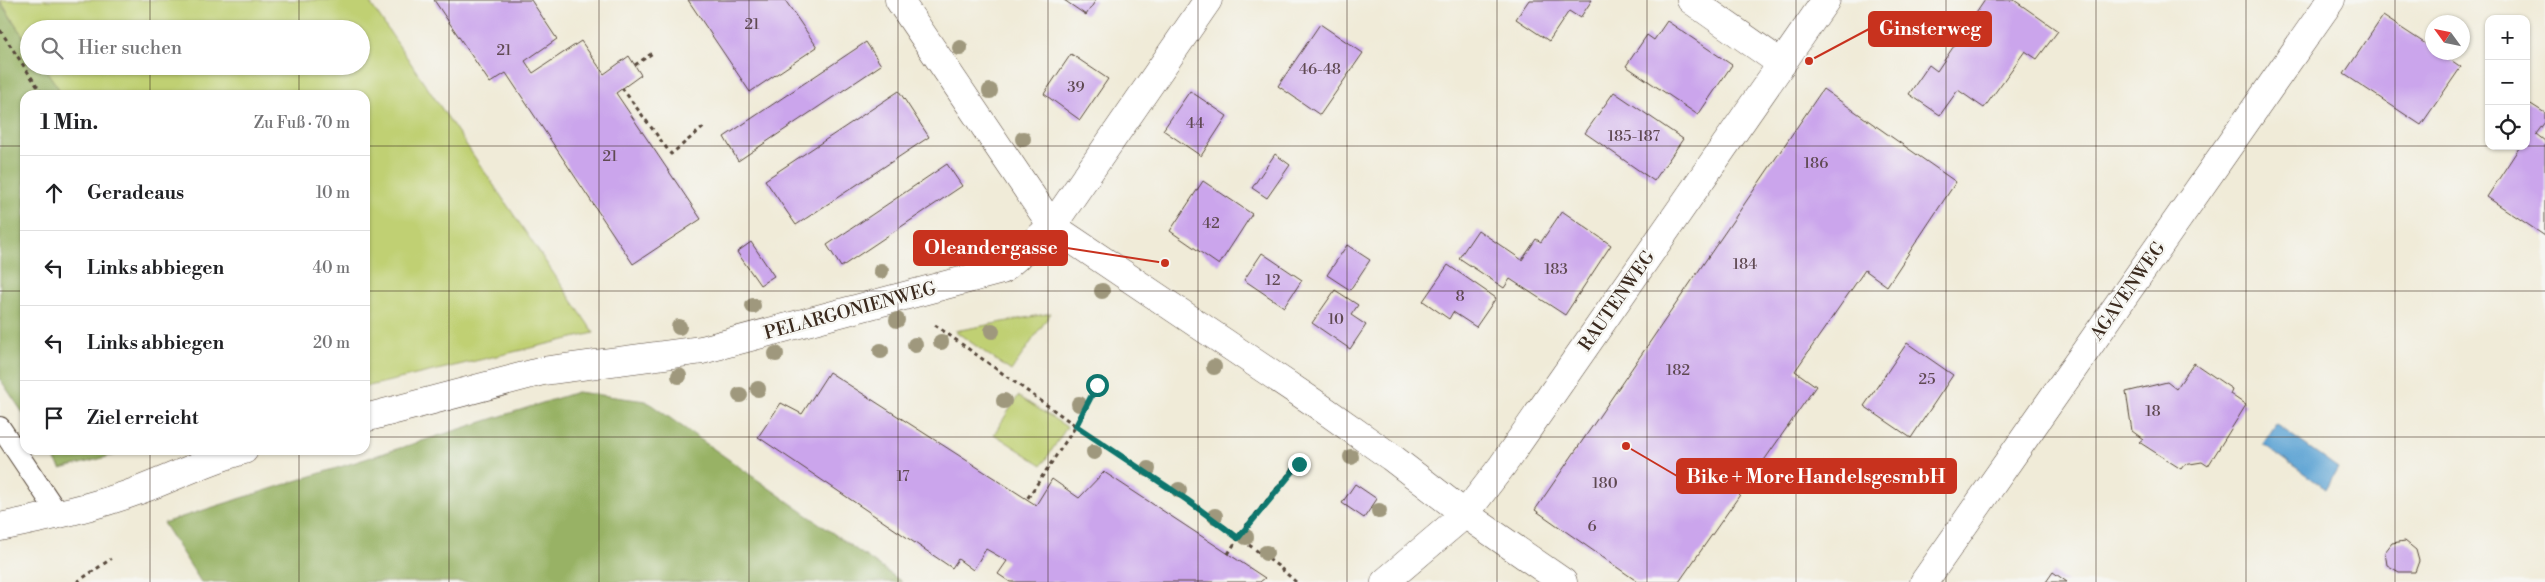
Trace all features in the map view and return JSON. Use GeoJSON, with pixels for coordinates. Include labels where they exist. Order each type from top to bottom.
{"type":"FeatureCollection","features":[{"type":"Feature","properties":{"kind":"street"},"geometry":{"type":"LineString","coordinates":[[899,0],[1052,226],[1376,446],[1465,514],[1563,582]]}},
{"type":"Feature","properties":{"kind":"street","name":"PELARGONIENWEG"},"geometry":{"type":"LineString","coordinates":[[370,417],[543,371],[702,350],[1002,270],[1052,226],[1208,0]]}},
{"type":"Feature","properties":{"kind":"street"},"geometry":{"type":"LineString","coordinates":[[1690,0],[1782,64]]}},
{"type":"Feature","properties":{"kind":"street","name":"RAUTENWEG"},"geometry":{"type":"LineString","coordinates":[[1385,582],[1465,514],[1502,466],[1826,0]]}},
{"type":"Feature","properties":{"kind":"street","name":"AGAVENWEG"},"geometry":{"type":"LineString","coordinates":[[1924,582],[2332,0]]}},
{"type":"Feature","properties":{"kind":"street"},"geometry":{"type":"LineString","coordinates":[[0,527],[59,515],[114,499],[226,455]]}},
{"type":"Feature","properties":{"kind":"lane"},"geometry":{"type":"LineString","coordinates":[[0,427],[59,515]]}},
{"type":"Feature","properties":{"kind":"path"},"geometry":{"type":"LineString","coordinates":[[0,30],[20,60]]}},
{"type":"Feature","properties":{"kind":"path"},"geometry":{"type":"LineString","coordinates":[[636,65],[654,52]]}},
{"type":"Feature","properties":{"kind":"path"},"geometry":{"type":"LineString","coordinates":[[30,75],[40,90]]}},
{"type":"Feature","properties":{"kind":"path"},"geometry":{"type":"LineString","coordinates":[[622,88],[671,154],[705,126]]}},
{"type":"Feature","properties":{"kind":"path"},"geometry":{"type":"LineString","coordinates":[[936,325],[1076,426],[1187,500],[1278,566],[1296,582]]}},
{"type":"Feature","properties":{"kind":"path"},"geometry":{"type":"LineString","coordinates":[[1027,499],[1076,426],[1097,385]]}},
{"type":"Feature","properties":{"kind":"path"},"geometry":{"type":"LineString","coordinates":[[1228,554],[1238,538],[1306,453]]}},
{"type":"Feature","properties":{"kind":"path"},"geometry":{"type":"LineString","coordinates":[[78,582],[111,559]]}},
{"type":"Feature","properties":{"kind":"green space"},"geometry":{"type":"Polygon","coordinates":[[[0,0],[368,0],[594,333],[370,386],[370,90],[60,90],[49,75],[370,75],[370,20],[20,20],[20,31],[0,0]]]}},
{"type":"Feature","properties":{"kind":"green space"},"geometry":{"type":"Polygon","coordinates":[[[0,2],[20,32],[20,75],[49,75],[60,90],[20,90],[20,409],[0,379],[0,2]]]}},
{"type":"Feature","properties":{"kind":"green space"},"geometry":{"type":"Polygon","coordinates":[[[1051,313],[1011,371],[955,331],[1051,313]]]}},
{"type":"Feature","properties":{"kind":"green space"},"geometry":{"type":"Polygon","coordinates":[[[577,392],[646,401],[902,582],[201,582],[163,523],[577,392]]]}},
{"type":"Feature","properties":{"kind":"green space"},"geometry":{"type":"Polygon","coordinates":[[[1018,396],[1067,427],[1042,465],[994,434],[1018,396]]]}},
{"type":"Feature","properties":{"kind":"green space"},"geometry":{"type":"Polygon","coordinates":[[[51,455],[114,455],[61,469],[51,455]]]}},
{"type":"Feature","properties":{"kind":"water"},"geometry":{"type":"Polygon","coordinates":[[[2276,424],[2338,468],[2326,489],[2263,444],[2276,424]]]}},
{"type":"Feature","properties":{"kind":"building"},"geometry":{"type":"Polygon","coordinates":[[[434,0],[531,0],[557,39],[525,61],[533,73],[581,41],[604,74],[629,56],[641,75],[616,93],[701,219],[633,264],[506,73],[490,83],[434,0]]]}},
{"type":"Feature","properties":{"kind":"building"},"geometry":{"type":"Polygon","coordinates":[[[688,0],[785,0],[817,47],[750,92],[688,0]]]}},
{"type":"Feature","properties":{"kind":"building"},"geometry":{"type":"Polygon","coordinates":[[[1064,0],[1096,0],[1086,15],[1064,0]]]}},
{"type":"Feature","properties":{"kind":"building"},"geometry":{"type":"Polygon","coordinates":[[[1529,0],[1592,0],[1580,18],[1569,11],[1549,41],[1516,19],[1529,0]]]}},
{"type":"Feature","properties":{"kind":"building"},"geometry":{"type":"Polygon","coordinates":[[[1985,0],[2014,0],[2058,31],[2037,59],[2025,51],[1984,108],[1958,90],[1940,115],[1909,94],[1929,65],[1937,71],[1985,0]]]}},
{"type":"Feature","properties":{"kind":"building"},"geometry":{"type":"Polygon","coordinates":[[[2383,16],[2425,43],[2425,60],[2451,60],[2461,67],[2421,125],[2344,74],[2383,16]]]}},
{"type":"Feature","properties":{"kind":"building"},"geometry":{"type":"Polygon","coordinates":[[[1667,21],[1732,65],[1698,115],[1626,66],[1647,35],[1654,40],[1667,21]]]}},
{"type":"Feature","properties":{"kind":"building"},"geometry":{"type":"Polygon","coordinates":[[[1320,24],[1363,53],[1320,115],[1278,86],[1320,24]]]}},
{"type":"Feature","properties":{"kind":"building"},"geometry":{"type":"Polygon","coordinates":[[[866,42],[881,65],[738,161],[724,137],[866,42]]]}},
{"type":"Feature","properties":{"kind":"building"},"geometry":{"type":"Polygon","coordinates":[[[1071,54],[1108,79],[1080,120],[1044,94],[1071,54]]]}},
{"type":"Feature","properties":{"kind":"building"},"geometry":{"type":"Polygon","coordinates":[[[1823,89],[1956,182],[1887,286],[1865,270],[1795,371],[1816,386],[1679,582],[1638,582],[1535,510],[1823,89]]]}},
{"type":"Feature","properties":{"kind":"building"},"geometry":{"type":"Polygon","coordinates":[[[899,91],[929,137],[796,225],[765,180],[899,91]]]}},
{"type":"Feature","properties":{"kind":"building"},"geometry":{"type":"Polygon","coordinates":[[[1190,91],[1227,116],[1201,156],[1163,130],[1190,91]]]}},
{"type":"Feature","properties":{"kind":"building"},"geometry":{"type":"Polygon","coordinates":[[[1614,92],[1683,139],[1654,181],[1585,133],[1614,92]]]}},
{"type":"Feature","properties":{"kind":"building"},"geometry":{"type":"Polygon","coordinates":[[[2530,104],[2545,113],[2545,122],[2536,134],[2545,141],[2545,236],[2487,197],[2518,150],[2530,150],[2530,104]]]}},
{"type":"Feature","properties":{"kind":"building"},"geometry":{"type":"Polygon","coordinates":[[[1275,154],[1290,165],[1267,198],[1252,188],[1275,154]]]}},
{"type":"Feature","properties":{"kind":"building"},"geometry":{"type":"Polygon","coordinates":[[[947,164],[962,186],[841,267],[827,245],[947,164]]]}},
{"type":"Feature","properties":{"kind":"building"},"geometry":{"type":"Polygon","coordinates":[[[1203,181],[1252,214],[1219,265],[1170,231],[1203,181]]]}},
{"type":"Feature","properties":{"kind":"building"},"geometry":{"type":"Polygon","coordinates":[[[1562,211],[1611,245],[1565,315],[1510,279],[1504,288],[1459,258],[1478,230],[1522,260],[1536,239],[1541,242],[1562,211]]]}},
{"type":"Feature","properties":{"kind":"building"},"geometry":{"type":"Polygon","coordinates":[[[751,242],[774,276],[760,285],[737,252],[751,242]]]}},
{"type":"Feature","properties":{"kind":"building"},"geometry":{"type":"Polygon","coordinates":[[[1347,245],[1370,260],[1350,290],[1327,275],[1347,245]]]}},
{"type":"Feature","properties":{"kind":"building"},"geometry":{"type":"Polygon","coordinates":[[[1262,253],[1302,280],[1284,307],[1244,280],[1262,253]]]}},
{"type":"Feature","properties":{"kind":"building"},"geometry":{"type":"Polygon","coordinates":[[[1448,265],[1496,298],[1476,327],[1453,312],[1449,319],[1423,301],[1448,265]]]}},
{"type":"Feature","properties":{"kind":"building"},"geometry":{"type":"Polygon","coordinates":[[[1335,290],[1358,305],[1351,315],[1366,325],[1350,349],[1312,323],[1335,290]]]}},
{"type":"Feature","properties":{"kind":"building"},"geometry":{"type":"Polygon","coordinates":[[[1907,343],[1953,375],[1911,438],[1864,406],[1907,343]]]}},
{"type":"Feature","properties":{"kind":"building"},"geometry":{"type":"Polygon","coordinates":[[[2194,363],[2232,389],[2230,394],[2246,405],[2208,466],[2202,462],[2184,465],[2181,469],[2139,442],[2143,439],[2132,431],[2126,392],[2167,382],[2176,389],[2194,363]]]}},
{"type":"Feature","properties":{"kind":"building"},"geometry":{"type":"Polygon","coordinates":[[[829,372],[1036,505],[1052,479],[1079,498],[1104,472],[1265,578],[1260,582],[1010,582],[998,574],[1007,561],[986,549],[973,570],[958,559],[952,568],[758,437],[781,403],[802,414],[829,372]]]}},
{"type":"Feature","properties":{"kind":"building"},"geometry":{"type":"Polygon","coordinates":[[[1355,484],[1377,499],[1364,518],[1342,503],[1355,484]]]}},
{"type":"Feature","properties":{"kind":"building"},"geometry":{"type":"Polygon","coordinates":[[[2405,541],[2416,550],[2419,561],[2415,572],[2399,572],[2387,565],[2385,552],[2392,543],[2405,541]]]}},
{"type":"Feature","properties":{"kind":"building"},"geometry":{"type":"Polygon","coordinates":[[[2053,572],[2067,582],[2046,582],[2053,572]]]}},
{"type":"Feature","properties":{"kind":"place","name":"Ginsterweg"},"geometry":{"type":"Point","coordinates":[1809,61]}},
{"type":"Feature","properties":{"kind":"place","name":"Oleandergasse"},"geometry":{"type":"Point","coordinates":[1165,263]}},
{"type":"Feature","properties":{"kind":"place","name":"Bike + More HandelsgesmbH"},"geometry":{"type":"Point","coordinates":[1626,446]}},
{"type":"Feature","properties":{"kind":"route"},"geometry":{"type":"LineString","coordinates":[[1097,385],[1076,426],[1187,500],[1238,538],[1299,464]]}}]}
